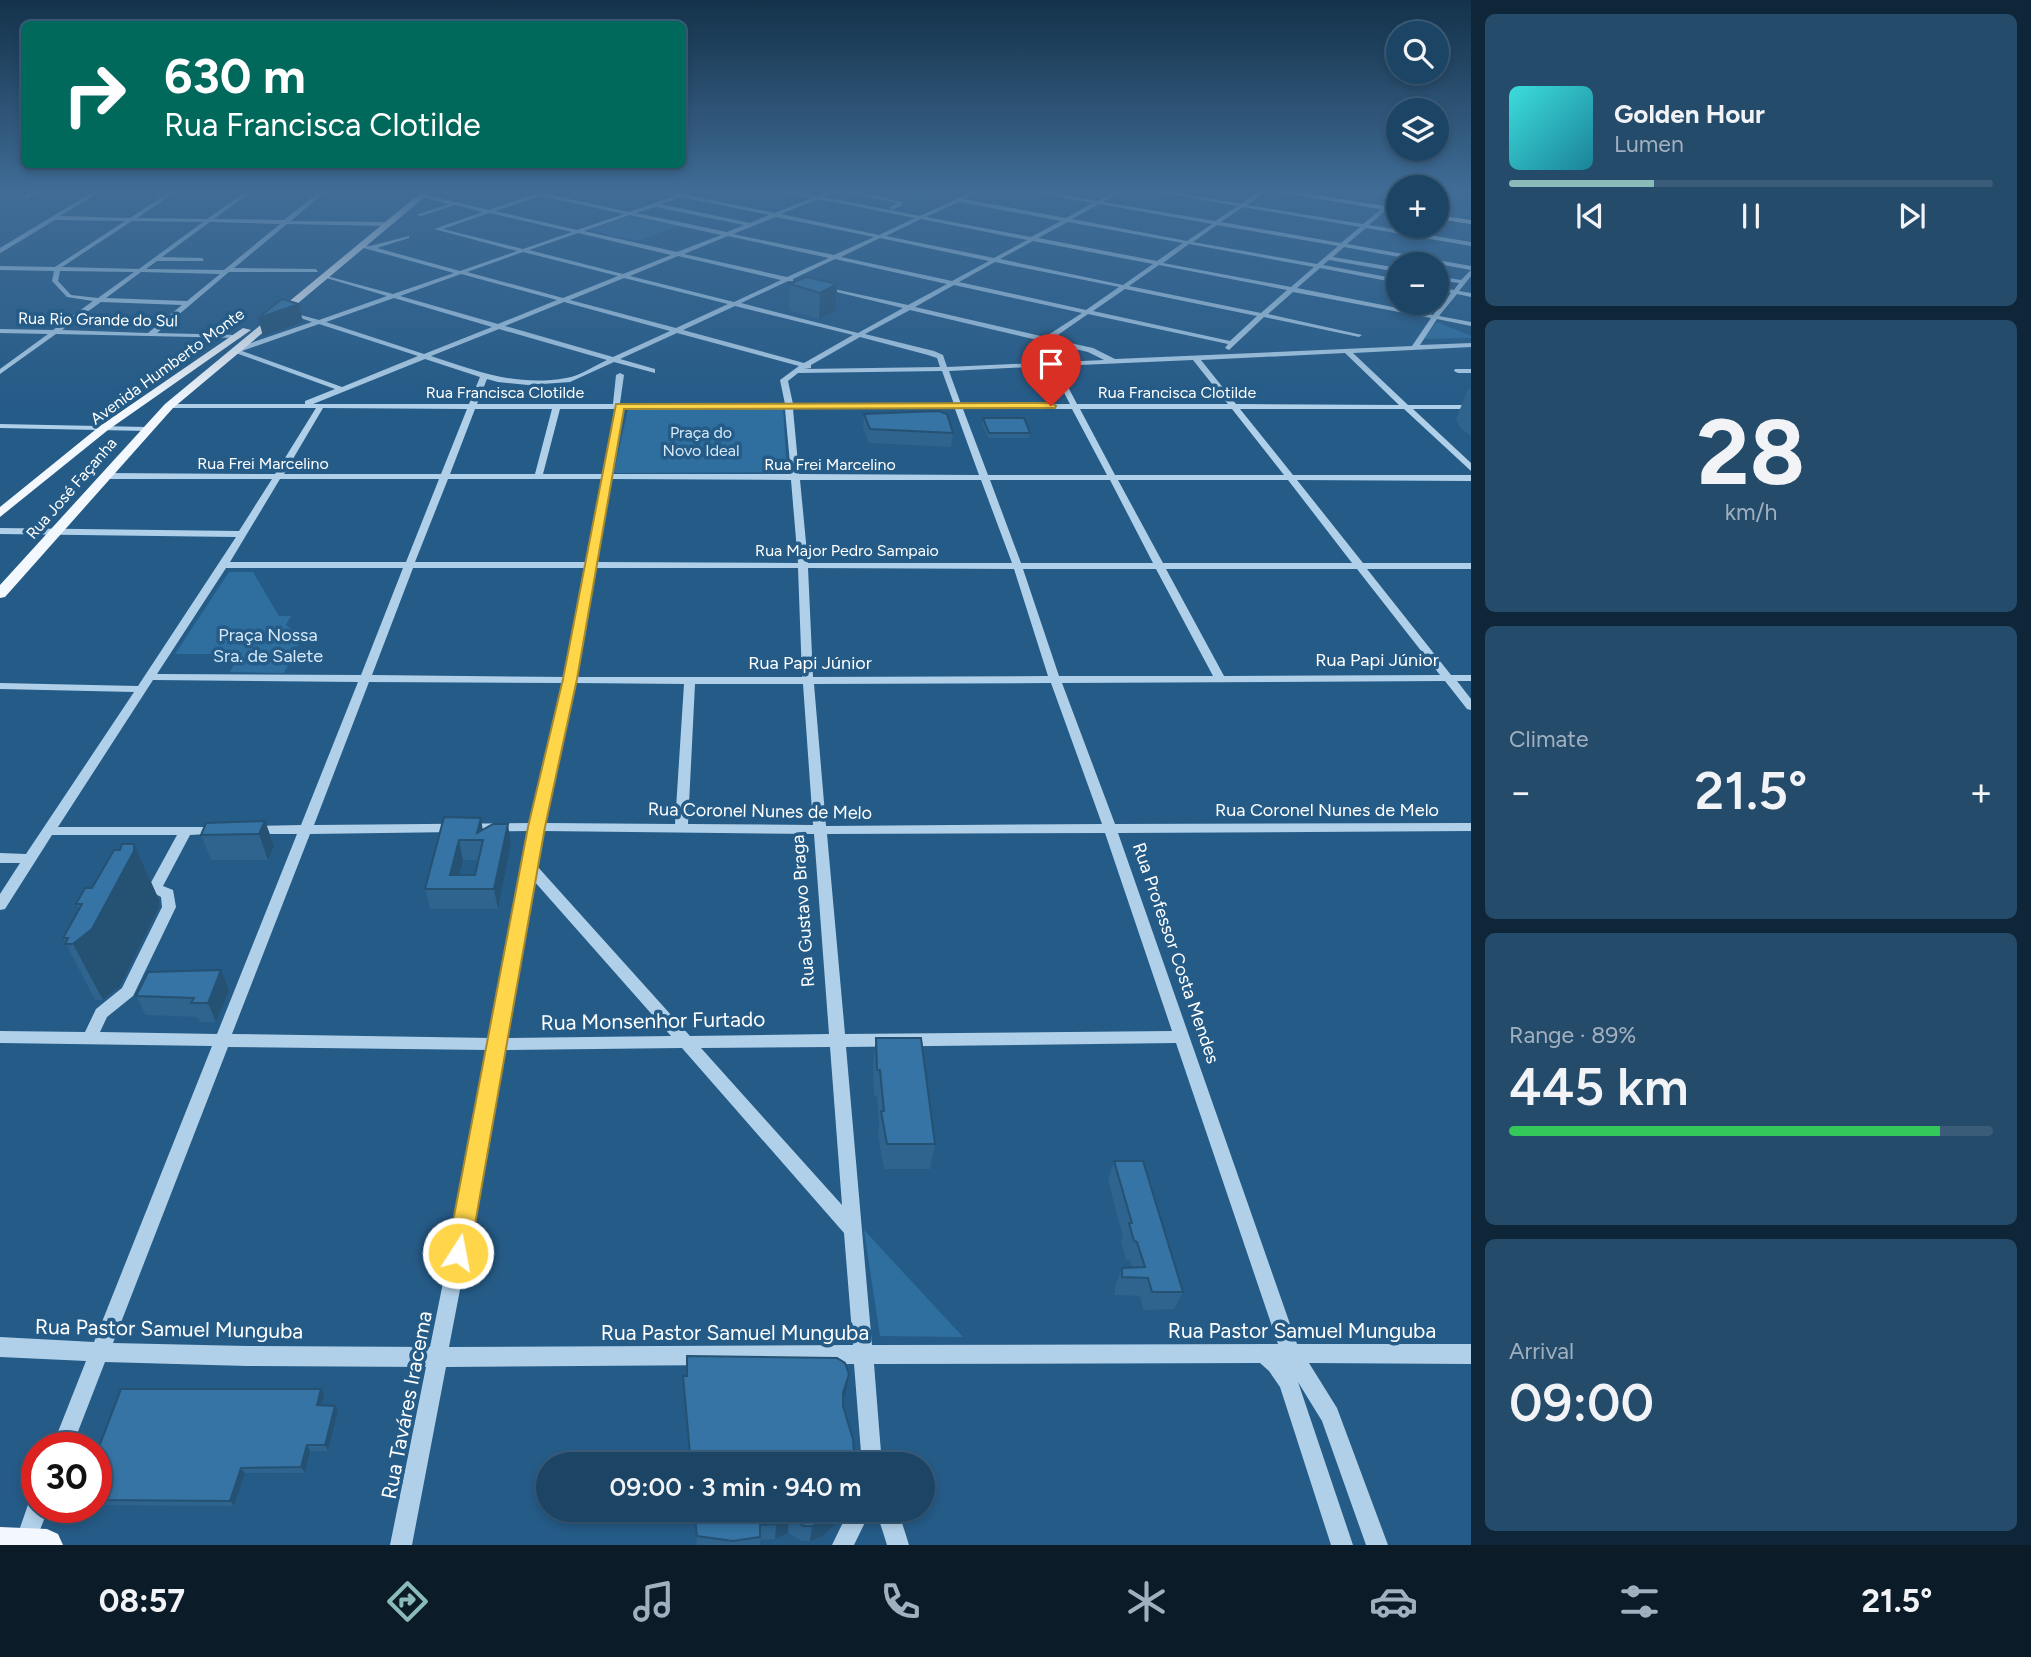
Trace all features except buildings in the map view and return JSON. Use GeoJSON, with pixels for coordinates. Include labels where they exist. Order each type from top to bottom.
{"type":"FeatureCollection","features":[{"type":"Feature","properties":{"kind":"main road","name":"Avenida Humberto Monte"},"geometry":{"type":"LineString","coordinates":[[0,513],[104,428],[238,337],[327,262]]}},
{"type":"Feature","properties":{"kind":"main road","name":"Avenida Humberto Monte"},"geometry":{"type":"LineString","coordinates":[[169,406],[345,262]]}},
{"type":"Feature","properties":{"kind":"main road","name":"Rua José Façanha"},"geometry":{"type":"LineString","coordinates":[[0,594],[169,406]]}},
{"type":"Feature","properties":{"kind":"street"},"geometry":{"type":"LineString","coordinates":[[66,262],[57,268],[55,281],[63,292],[75,298],[98,302],[188,303]]}},
{"type":"Feature","properties":{"kind":"street"},"geometry":{"type":"LineString","coordinates":[[0,372],[152,262]]}},
{"type":"Feature","properties":{"kind":"street"},"geometry":{"type":"LineString","coordinates":[[151,334],[238,262]]}},
{"type":"Feature","properties":{"kind":"street"},"geometry":{"type":"LineString","coordinates":[[421,262],[677,331],[799,368],[1052,364],[1471,342]]}},
{"type":"Feature","properties":{"kind":"street"},"geometry":{"type":"LineString","coordinates":[[238,351],[492,262]]}},
{"type":"Feature","properties":{"kind":"street"},"geometry":{"type":"LineString","coordinates":[[568,262],[931,353],[945,366]]}},
{"type":"Feature","properties":{"kind":"street"},"geometry":{"type":"LineString","coordinates":[[301,406],[659,262]]}},
{"type":"Feature","properties":{"kind":"street"},"geometry":{"type":"LineString","coordinates":[[714,262],[797,282]]}},
{"type":"Feature","properties":{"kind":"street"},"geometry":{"type":"LineString","coordinates":[[285,311],[484,376],[513,382],[551,382],[585,374],[825,262]]}},
{"type":"Feature","properties":{"kind":"street"},"geometry":{"type":"LineString","coordinates":[[859,262],[1232,344]]}},
{"type":"Feature","properties":{"kind":"street"},"geometry":{"type":"LineString","coordinates":[[799,368],[990,262]]}},
{"type":"Feature","properties":{"kind":"street"},"geometry":{"type":"LineString","coordinates":[[1004,262],[1359,335]]}},
{"type":"Feature","properties":{"kind":"street"},"geometry":{"type":"LineString","coordinates":[[1148,262],[1471,324]]}},
{"type":"Feature","properties":{"kind":"street"},"geometry":{"type":"LineString","coordinates":[[1046,340],[1161,262]]}},
{"type":"Feature","properties":{"kind":"street"},"geometry":{"type":"LineString","coordinates":[[1294,262],[1386,279]]}},
{"type":"Feature","properties":{"kind":"street"},"geometry":{"type":"LineString","coordinates":[[1224,356],[1232,344],[1263,315],[1324,262]]}},
{"type":"Feature","properties":{"kind":"street"},"geometry":{"type":"LineString","coordinates":[[1353,262],[1386,268]]}},
{"type":"Feature","properties":{"kind":"street"},"geometry":{"type":"LineString","coordinates":[[1417,345],[1471,270],[1449,265]]}},
{"type":"Feature","properties":{"kind":"street"},"geometry":{"type":"LineString","coordinates":[[0,268],[316,271]]}},
{"type":"Feature","properties":{"kind":"street"},"geometry":{"type":"LineString","coordinates":[[325,276],[652,371]]}},
{"type":"Feature","properties":{"kind":"street"},"geometry":{"type":"LineString","coordinates":[[1449,280],[1463,282]]}},
{"type":"Feature","properties":{"kind":"street"},"geometry":{"type":"LineString","coordinates":[[811,285],[1098,352],[1113,361]]}},
{"type":"Feature","properties":{"kind":"street"},"geometry":{"type":"LineString","coordinates":[[1449,291],[1471,295]]}},
{"type":"Feature","properties":{"kind":"street","name":"Rua Rio Grande do Sul"},"geometry":{"type":"LineString","coordinates":[[0,331],[238,337]]}},
{"type":"Feature","properties":{"kind":"street"},"geometry":{"type":"LineString","coordinates":[[1346,350],[1471,468]]}},
{"type":"Feature","properties":{"kind":"street"},"geometry":{"type":"LineString","coordinates":[[238,351],[342,389]]}},
{"type":"Feature","properties":{"kind":"street"},"geometry":{"type":"LineString","coordinates":[[1195,357],[1471,707]]}},
{"type":"Feature","properties":{"kind":"street"},"geometry":{"type":"LineString","coordinates":[[1052,364],[1220,679]]}},
{"type":"Feature","properties":{"kind":"street","name":"Rua Professor Costa Mendes"},"geometry":{"type":"LineString","coordinates":[[945,366],[1110,829],[1291,1353],[1329,1415],[1377,1545]]}},
{"type":"Feature","properties":{"kind":"street","name":"Rua Gustavo Braga"},"geometry":{"type":"LineString","coordinates":[[799,368],[784,380],[796,478],[808,680],[871,1452]]}},
{"type":"Feature","properties":{"kind":"street"},"geometry":{"type":"LineString","coordinates":[[1458,371],[1471,371]]}},
{"type":"Feature","properties":{"kind":"street","name":"Rua Taváres Iracema"},"geometry":{"type":"LineString","coordinates":[[401,1545],[499,1044],[537,827],[570,679],[620,406],[617,403],[620,375]]}},
{"type":"Feature","properties":{"kind":"street"},"geometry":{"type":"LineString","coordinates":[[68,1432],[484,376]]}},
{"type":"Feature","properties":{"kind":"street","name":"Rua Francisca Clotilde"},"geometry":{"type":"LineString","coordinates":[[169,406],[1471,407]]}},
{"type":"Feature","properties":{"kind":"street"},"geometry":{"type":"LineString","coordinates":[[0,905],[223,565],[321,406]]}},
{"type":"Feature","properties":{"kind":"street"},"geometry":{"type":"LineString","coordinates":[[538,478],[557,406]]}},
{"type":"Feature","properties":{"kind":"street"},"geometry":{"type":"LineString","coordinates":[[0,426],[147,429]]}},
{"type":"Feature","properties":{"kind":"street","name":"Rua Frei Marcelino"},"geometry":{"type":"LineString","coordinates":[[105,476],[1471,478]]}},
{"type":"Feature","properties":{"kind":"street"},"geometry":{"type":"LineString","coordinates":[[0,531],[242,534]]}},
{"type":"Feature","properties":{"kind":"street","name":"Rua Major Pedro Sampaio"},"geometry":{"type":"LineString","coordinates":[[223,565],[1471,566]]}},
{"type":"Feature","properties":{"kind":"street","name":"Rua Papi Júnior"},"geometry":{"type":"LineString","coordinates":[[150,677],[690,681],[1471,678]]}},
{"type":"Feature","properties":{"kind":"street"},"geometry":{"type":"LineString","coordinates":[[681,827],[690,681]]}},
{"type":"Feature","properties":{"kind":"street"},"geometry":{"type":"LineString","coordinates":[[0,686],[142,689]]}},
{"type":"Feature","properties":{"kind":"street","name":"Rua Coronel Nunes de Melo"},"geometry":{"type":"LineString","coordinates":[[50,831],[537,827],[820,830],[1471,827]]}},
{"type":"Feature","properties":{"kind":"street"},"geometry":{"type":"LineString","coordinates":[[89,1039],[101,1013],[128,992],[169,907],[167,893],[155,888],[187,830]]}},
{"type":"Feature","properties":{"kind":"street"},"geometry":{"type":"LineString","coordinates":[[0,858],[30,859]]}},
{"type":"Feature","properties":{"kind":"street"},"geometry":{"type":"LineString","coordinates":[[530,867],[852,1229]]}},
{"type":"Feature","properties":{"kind":"street","name":"Rua Monsenhor Furtado"},"geometry":{"type":"LineString","coordinates":[[0,1037],[499,1044],[1180,1037]]}},
{"type":"Feature","properties":{"kind":"street","name":"Rua Pastor Samuel Munguba"},"geometry":{"type":"LineString","coordinates":[[0,1347],[100,1353],[438,1357],[1262,1352],[1471,1354]]}},
{"type":"Feature","properties":{"kind":"street"},"geometry":{"type":"LineString","coordinates":[[1262,1352],[1276,1364],[1288,1382],[1342,1545]]}},
{"type":"Feature","properties":{"kind":"street"},"geometry":{"type":"LineString","coordinates":[[843,1545],[854,1522]]}},
{"type":"Feature","properties":{"kind":"street"},"geometry":{"type":"LineString","coordinates":[[891,1522],[898,1545]]}},
{"type":"Feature","properties":{"kind":"street"},"geometry":{"type":"LineString","coordinates":[[24,1543],[32,1523]]}},
{"type":"Feature","properties":{"kind":"green space"},"geometry":{"type":"Polygon","coordinates":[[[1437,322],[1471,336],[1471,338],[1423,339],[1437,322]]]}},
{"type":"Feature","properties":{"kind":"green space","name":"Praça do Novo Ideal"},"geometry":{"type":"Polygon","coordinates":[[[628,409],[783,409],[787,472],[614,472],[628,409]]]}},
{"type":"Feature","properties":{"kind":"green space","name":"Praça Nossa Sra. de Salete"},"geometry":{"type":"Polygon","coordinates":[[[229,572],[253,572],[279,616],[291,616],[286,625],[302,637],[284,673],[230,672],[240,654],[175,654],[229,572]]]}},
{"type":"Feature","properties":{"kind":"green space"},"geometry":{"type":"Polygon","coordinates":[[[864,1230],[963,1337],[880,1336],[864,1230]]]}},
{"type":"Feature","properties":{"kind":"route"},"geometry":{"type":"LineString","coordinates":[[458,1253],[499,1044],[537,827],[570,679],[620,406],[1051,406]]}}]}
